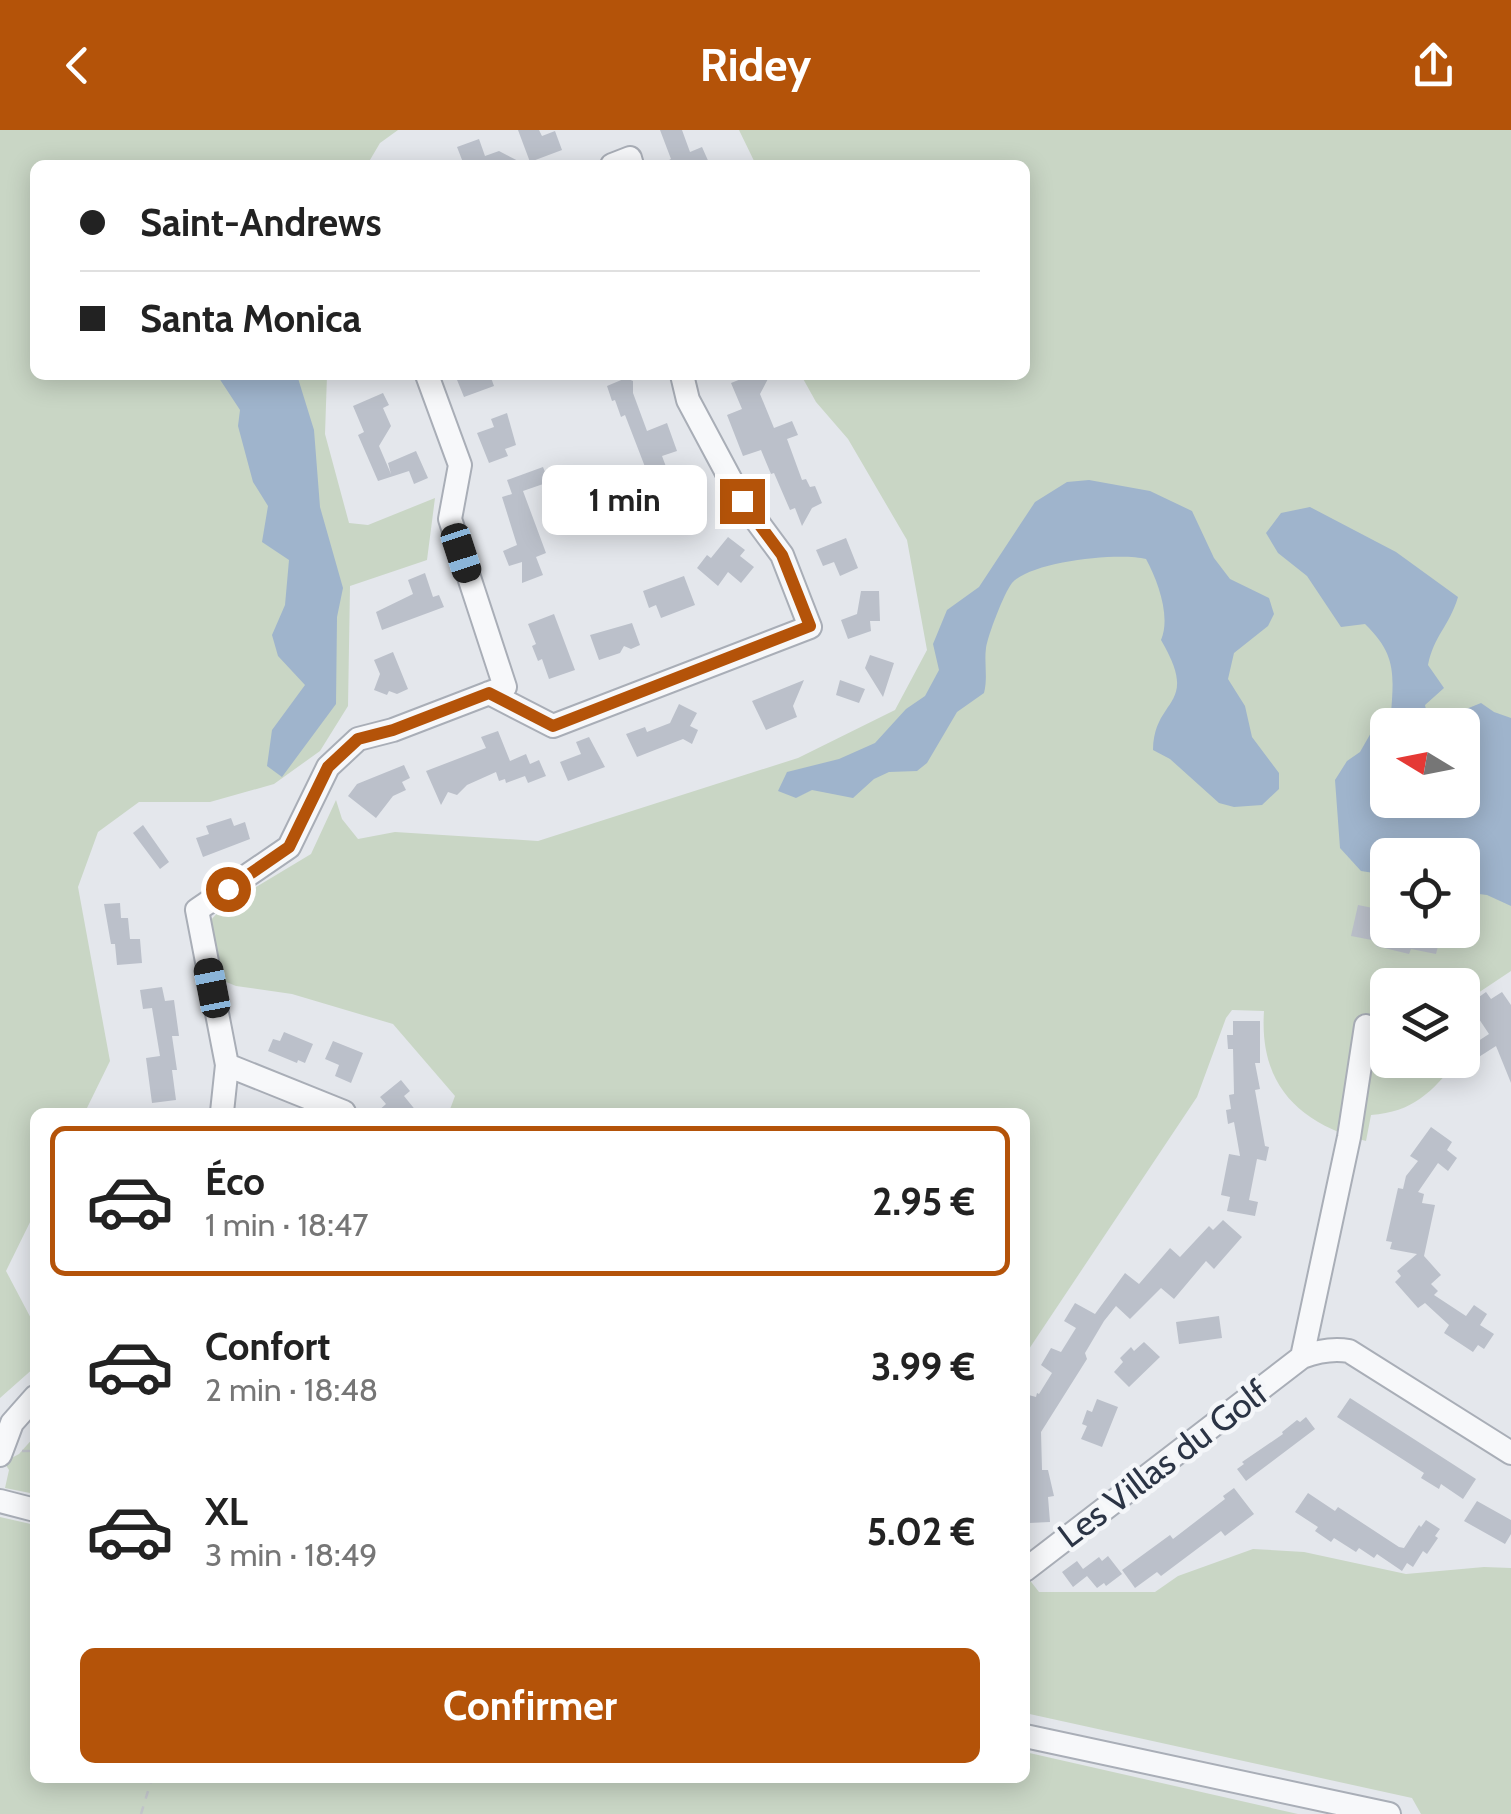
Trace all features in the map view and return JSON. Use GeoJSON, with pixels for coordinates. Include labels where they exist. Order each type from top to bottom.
{"type":"FeatureCollection","features":[{"type":"Feature","properties":{"kind":"street"},"geometry":{"type":"LineString","coordinates":[[428,380],[460,465],[450,519],[497,690],[553,726],[810,626],[782,555],[742,501],[688,400],[683,380]]}},
{"type":"Feature","properties":{"kind":"street"},"geometry":{"type":"LineString","coordinates":[[222,1108],[226,1065],[197,910],[289,847],[328,767],[358,739],[393,730],[497,690]]}},
{"type":"Feature","properties":{"kind":"street","name":"Les Villas du Golf"},"geometry":{"type":"LineString","coordinates":[[1302,1358],[1349,1138],[1366,1026]]}},
{"type":"Feature","properties":{"kind":"street"},"geometry":{"type":"LineString","coordinates":[[226,1065],[334,1108]]}},
{"type":"Feature","properties":{"kind":"street","name":"Les Villas du Golf"},"geometry":{"type":"LineString","coordinates":[[1030,1566],[1302,1358],[1324,1350],[1349,1352],[1511,1453]]}},
{"type":"Feature","properties":{"kind":"street"},"geometry":{"type":"LineString","coordinates":[[0,1455],[12,1424],[30,1403]]}},
{"type":"Feature","properties":{"kind":"street"},"geometry":{"type":"LineString","coordinates":[[0,1502],[30,1509]]}},
{"type":"Feature","properties":{"kind":"street"},"geometry":{"type":"LineString","coordinates":[[1030,1737],[1389,1814]]}},
{"type":"Feature","properties":{"kind":"path"},"geometry":{"type":"LineString","coordinates":[[141,1814],[150,1783]]}},
{"type":"Feature","properties":{"kind":"green space"},"geometry":{"type":"Polygon","coordinates":[[[0,130],[398,130],[380,143],[370,160],[30,160],[30,380],[327,380],[325,434],[349,523],[368,525],[435,498],[427,560],[350,586],[348,706],[320,751],[274,784],[210,802],[139,802],[98,832],[78,887],[110,1061],[87,1108],[30,1108],[30,1222],[6,1271],[30,1317],[30,1371],[0,1398],[0,130]]]}},
{"type":"Feature","properties":{"kind":"green space"},"geometry":{"type":"Polygon","coordinates":[[[739,130],[1511,130],[1511,971],[1480,992],[1480,968],[1370,968],[1370,1078],[1442,1078],[1410,1105],[1371,1115],[1366,1141],[1321,1123],[1288,1097],[1268,1060],[1264,1011],[1232,1010],[1197,1097],[1030,1348],[1030,1108],[450,1108],[455,1096],[393,1024],[292,994],[236,986],[214,977],[209,922],[223,907],[311,854],[336,800],[342,819],[358,839],[395,832],[538,841],[798,758],[895,710],[927,650],[907,540],[848,439],[816,402],[804,380],[1030,380],[1030,160],[754,160],[739,130]]]}},
{"type":"Feature","properties":{"kind":"green space"},"geometry":{"type":"Polygon","coordinates":[[[30,1442],[30,1493],[5,1488],[9,1470],[4,1462],[30,1442]]]}},
{"type":"Feature","properties":{"kind":"green space"},"geometry":{"type":"Polygon","coordinates":[[[0,1517],[30,1524],[30,1783],[1030,1783],[1030,1753],[1298,1814],[0,1814],[0,1517]]]}},
{"type":"Feature","properties":{"kind":"green space"},"geometry":{"type":"Polygon","coordinates":[[[1253,1549],[1304,1552],[1406,1574],[1511,1568],[1511,1814],[1421,1814],[1412,1798],[1030,1714],[1030,1580],[1039,1592],[1155,1592],[1178,1576],[1253,1549]]]}},
{"type":"Feature","properties":{"kind":"water"},"geometry":{"type":"Polygon","coordinates":[[[220,380],[299,380],[314,430],[320,507],[343,588],[337,617],[336,704],[282,777],[267,766],[272,730],[305,685],[278,656],[272,635],[285,605],[289,560],[262,542],[268,506],[253,482],[238,426],[240,410],[220,380]]]}},
{"type":"Feature","properties":{"kind":"water"},"geometry":{"type":"Polygon","coordinates":[[[1089,480],[1150,491],[1192,511],[1214,558],[1230,579],[1269,598],[1274,614],[1268,626],[1234,653],[1228,679],[1245,706],[1252,737],[1279,773],[1279,789],[1262,805],[1234,807],[1219,803],[1170,759],[1153,750],[1155,733],[1176,690],[1177,678],[1161,640],[1164,610],[1146,559],[1117,557],[1056,564],[1022,575],[1012,583],[987,642],[984,693],[957,712],[927,763],[917,771],[889,772],[874,779],[853,798],[812,790],[796,798],[778,791],[787,772],[839,759],[875,743],[906,709],[925,696],[939,670],[933,644],[947,610],[979,587],[1035,502],[1067,482],[1089,480]]]}},
{"type":"Feature","properties":{"kind":"water"},"geometry":{"type":"Polygon","coordinates":[[[1310,507],[1396,552],[1458,597],[1428,665],[1444,688],[1426,708],[1391,708],[1391,665],[1383,645],[1365,624],[1341,627],[1307,576],[1278,553],[1266,533],[1281,513],[1310,507]]]}},
{"type":"Feature","properties":{"kind":"water"},"geometry":{"type":"Polygon","coordinates":[[[1481,703],[1511,718],[1511,906],[1480,894],[1480,838],[1370,838],[1370,872],[1361,871],[1340,848],[1335,780],[1347,761],[1360,752],[1370,734],[1370,818],[1480,818],[1480,708],[1469,708],[1481,703]]]}},
{"type":"Feature","properties":{"kind":"building"},"geometry":{"type":"Polygon","coordinates":[[[518,130],[539,130],[542,136],[555,131],[562,150],[529,160],[518,130]]]}},
{"type":"Feature","properties":{"kind":"building"},"geometry":{"type":"Polygon","coordinates":[[[660,130],[682,130],[690,152],[702,147],[708,160],[669,160],[660,130]]]}},
{"type":"Feature","properties":{"kind":"building"},"geometry":{"type":"Polygon","coordinates":[[[479,139],[485,156],[499,151],[516,160],[462,160],[457,147],[479,139]]]}},
{"type":"Feature","properties":{"kind":"building"},"geometry":{"type":"Polygon","coordinates":[[[457,380],[492,380],[494,386],[464,397],[457,380]]]}},
{"type":"Feature","properties":{"kind":"building"},"geometry":{"type":"Polygon","coordinates":[[[621,380],[633,381],[633,393],[647,431],[667,423],[677,451],[662,456],[676,493],[662,496],[657,468],[647,472],[625,415],[621,417],[607,386],[621,380]]]}},
{"type":"Feature","properties":{"kind":"building"},"geometry":{"type":"Polygon","coordinates":[[[767,380],[760,394],[774,428],[792,421],[798,435],[787,439],[802,480],[806,479],[810,487],[815,486],[822,503],[812,508],[802,526],[761,450],[743,456],[727,415],[742,409],[731,383],[767,380]]]}},
{"type":"Feature","properties":{"kind":"building"},"geometry":{"type":"Polygon","coordinates":[[[383,393],[389,405],[383,408],[391,426],[379,446],[391,474],[388,463],[416,451],[428,478],[414,484],[409,471],[378,481],[358,435],[364,432],[353,406],[383,393]]]}},
{"type":"Feature","properties":{"kind":"building"},"geometry":{"type":"Polygon","coordinates":[[[507,413],[516,445],[505,449],[508,456],[489,463],[477,433],[494,427],[491,419],[507,413]]]}},
{"type":"Feature","properties":{"kind":"building"},"geometry":{"type":"Polygon","coordinates":[[[543,467],[549,482],[523,491],[546,553],[536,557],[543,575],[522,583],[522,562],[509,566],[503,551],[517,545],[502,497],[512,494],[507,480],[543,467]]]}},
{"type":"Feature","properties":{"kind":"building"},"geometry":{"type":"Polygon","coordinates":[[[674,495],[674,519],[645,522],[641,502],[674,495]]]}},
{"type":"Feature","properties":{"kind":"building"},"geometry":{"type":"Polygon","coordinates":[[[728,537],[745,550],[740,556],[754,567],[741,583],[728,572],[718,586],[697,568],[728,537]]]}},
{"type":"Feature","properties":{"kind":"building"},"geometry":{"type":"Polygon","coordinates":[[[846,538],[858,568],[840,576],[834,562],[823,566],[816,550],[846,538]]]}},
{"type":"Feature","properties":{"kind":"building"},"geometry":{"type":"Polygon","coordinates":[[[425,573],[433,597],[439,595],[444,607],[382,630],[376,612],[413,594],[408,580],[425,573]]]}},
{"type":"Feature","properties":{"kind":"building"},"geometry":{"type":"Polygon","coordinates":[[[684,576],[695,605],[661,618],[656,605],[649,608],[643,591],[684,576]]]}},
{"type":"Feature","properties":{"kind":"building"},"geometry":{"type":"Polygon","coordinates":[[[861,591],[879,591],[880,621],[870,621],[871,631],[848,639],[841,620],[857,614],[861,591]]]}},
{"type":"Feature","properties":{"kind":"building"},"geometry":{"type":"Polygon","coordinates":[[[554,614],[575,670],[549,679],[532,646],[536,644],[528,624],[554,614]]]}},
{"type":"Feature","properties":{"kind":"building"},"geometry":{"type":"Polygon","coordinates":[[[632,623],[640,645],[631,649],[624,646],[620,653],[599,660],[590,635],[632,623]]]}},
{"type":"Feature","properties":{"kind":"building"},"geometry":{"type":"Polygon","coordinates":[[[393,652],[408,689],[397,694],[389,691],[387,695],[374,690],[380,674],[374,660],[393,652]]]}},
{"type":"Feature","properties":{"kind":"building"},"geometry":{"type":"Polygon","coordinates":[[[870,655],[894,663],[883,697],[865,668],[870,655]]]}},
{"type":"Feature","properties":{"kind":"building"},"geometry":{"type":"Polygon","coordinates":[[[804,680],[793,706],[797,717],[766,730],[752,701],[804,680]]]}},
{"type":"Feature","properties":{"kind":"building"},"geometry":{"type":"Polygon","coordinates":[[[840,680],[865,689],[859,703],[836,695],[840,680]]]}},
{"type":"Feature","properties":{"kind":"building"},"geometry":{"type":"Polygon","coordinates":[[[679,704],[697,713],[690,726],[698,730],[692,744],[683,739],[637,757],[626,734],[645,727],[647,732],[670,723],[679,704]]]}},
{"type":"Feature","properties":{"kind":"building"},"geometry":{"type":"Polygon","coordinates":[[[498,731],[510,761],[526,754],[530,764],[539,760],[546,776],[528,783],[525,776],[506,783],[505,779],[499,781],[496,772],[467,785],[457,795],[448,792],[441,805],[426,771],[486,748],[481,737],[498,731]]]}},
{"type":"Feature","properties":{"kind":"building"},"geometry":{"type":"Polygon","coordinates":[[[589,737],[605,767],[568,781],[560,762],[581,754],[576,742],[589,737]]]}},
{"type":"Feature","properties":{"kind":"building"},"geometry":{"type":"Polygon","coordinates":[[[404,765],[410,778],[402,782],[406,790],[393,796],[376,818],[348,796],[357,784],[404,765]]]}},
{"type":"Feature","properties":{"kind":"building"},"geometry":{"type":"Polygon","coordinates":[[[231,818],[234,826],[245,822],[250,839],[203,857],[196,838],[209,834],[206,826],[231,818]]]}},
{"type":"Feature","properties":{"kind":"building"},"geometry":{"type":"Polygon","coordinates":[[[143,825],[169,862],[160,869],[133,833],[143,825]]]}},
{"type":"Feature","properties":{"kind":"building"},"geometry":{"type":"Polygon","coordinates":[[[120,903],[121,918],[128,918],[130,939],[140,939],[142,963],[117,965],[104,904],[120,903]]]}},
{"type":"Feature","properties":{"kind":"building"},"geometry":{"type":"Polygon","coordinates":[[[1358,905],[1370,907],[1370,940],[1351,936],[1358,905]]]}},
{"type":"Feature","properties":{"kind":"building"},"geometry":{"type":"Polygon","coordinates":[[[1384,948],[1438,948],[1436,954],[1411,949],[1409,954],[1384,948]]]}},
{"type":"Feature","properties":{"kind":"building"},"geometry":{"type":"Polygon","coordinates":[[[162,987],[165,1001],[174,1000],[179,1036],[172,1036],[176,1100],[152,1103],[146,1058],[160,1056],[152,1008],[143,1009],[140,990],[162,987]]]}},
{"type":"Feature","properties":{"kind":"building"},"geometry":{"type":"Polygon","coordinates":[[[1486,992],[1491,999],[1502,992],[1511,1005],[1511,1083],[1496,1046],[1480,1056],[1480,1040],[1489,1034],[1480,1020],[1480,996],[1486,992]]]}},
{"type":"Feature","properties":{"kind":"building"},"geometry":{"type":"Polygon","coordinates":[[[1233,1021],[1260,1021],[1260,1063],[1255,1063],[1260,1089],[1255,1090],[1265,1146],[1269,1147],[1266,1161],[1257,1159],[1249,1200],[1258,1202],[1255,1216],[1227,1211],[1230,1197],[1221,1195],[1229,1154],[1240,1156],[1234,1122],[1228,1124],[1226,1110],[1231,1109],[1229,1095],[1234,1094],[1233,1049],[1228,1049],[1227,1035],[1233,1035],[1233,1021]]]}},
{"type":"Feature","properties":{"kind":"building"},"geometry":{"type":"Polygon","coordinates":[[[284,1032],[313,1044],[305,1063],[268,1051],[273,1039],[280,1041],[284,1032]]]}},
{"type":"Feature","properties":{"kind":"building"},"geometry":{"type":"Polygon","coordinates":[[[333,1041],[363,1053],[351,1083],[335,1076],[339,1065],[325,1059],[333,1041]]]}},
{"type":"Feature","properties":{"kind":"building"},"geometry":{"type":"Polygon","coordinates":[[[401,1080],[410,1091],[404,1096],[414,1108],[382,1108],[386,1104],[380,1097],[401,1080]]]}},
{"type":"Feature","properties":{"kind":"building"},"geometry":{"type":"Polygon","coordinates":[[[1431,1127],[1452,1142],[1447,1150],[1457,1158],[1448,1171],[1438,1163],[1418,1192],[1424,1194],[1422,1203],[1435,1205],[1424,1256],[1441,1275],[1431,1284],[1438,1291],[1434,1295],[1466,1316],[1474,1305],[1487,1314],[1480,1325],[1494,1334],[1484,1349],[1478,1345],[1473,1352],[1444,1333],[1449,1325],[1425,1303],[1418,1308],[1395,1282],[1401,1276],[1397,1271],[1417,1254],[1390,1249],[1392,1242],[1386,1241],[1398,1188],[1403,1189],[1406,1176],[1418,1161],[1410,1156],[1431,1127]]]}},
{"type":"Feature","properties":{"kind":"building"},"geometry":{"type":"Polygon","coordinates":[[[1223,1220],[1242,1237],[1214,1269],[1206,1261],[1174,1299],[1161,1288],[1130,1319],[1116,1306],[1104,1321],[1085,1353],[1087,1359],[1041,1432],[1042,1470],[1048,1470],[1054,1496],[1048,1497],[1050,1522],[1030,1523],[1030,1395],[1039,1394],[1052,1373],[1041,1365],[1051,1348],[1061,1352],[1076,1328],[1064,1321],[1075,1303],[1095,1314],[1125,1273],[1139,1284],[1170,1248],[1180,1257],[1209,1226],[1213,1230],[1223,1220]]]}},
{"type":"Feature","properties":{"kind":"building"},"geometry":{"type":"Polygon","coordinates":[[[1219,1316],[1222,1338],[1179,1344],[1176,1322],[1219,1316]]]}},
{"type":"Feature","properties":{"kind":"building"},"geometry":{"type":"Polygon","coordinates":[[[1144,1342],[1160,1357],[1129,1387],[1114,1372],[1131,1347],[1134,1351],[1144,1342]]]}},
{"type":"Feature","properties":{"kind":"building"},"geometry":{"type":"Polygon","coordinates":[[[1350,1398],[1476,1479],[1463,1499],[1441,1484],[1439,1489],[1421,1478],[1424,1473],[1337,1417],[1350,1398]]]}},
{"type":"Feature","properties":{"kind":"building"},"geometry":{"type":"Polygon","coordinates":[[[1097,1399],[1118,1407],[1102,1447],[1081,1439],[1087,1426],[1082,1424],[1087,1410],[1092,1412],[1097,1399]]]}},
{"type":"Feature","properties":{"kind":"building"},"geometry":{"type":"Polygon","coordinates":[[[1306,1417],[1315,1429],[1246,1481],[1237,1469],[1242,1462],[1306,1417]]]}},
{"type":"Feature","properties":{"kind":"building"},"geometry":{"type":"Polygon","coordinates":[[[1234,1488],[1254,1514],[1225,1536],[1221,1531],[1161,1576],[1157,1572],[1135,1588],[1122,1570],[1170,1535],[1173,1539],[1234,1488]]]}},
{"type":"Feature","properties":{"kind":"building"},"geometry":{"type":"Polygon","coordinates":[[[1308,1493],[1335,1511],[1338,1507],[1399,1547],[1404,1548],[1426,1520],[1440,1529],[1435,1536],[1438,1538],[1413,1567],[1407,1563],[1402,1571],[1377,1554],[1374,1558],[1359,1548],[1356,1552],[1315,1531],[1318,1527],[1295,1512],[1308,1493]]]}},
{"type":"Feature","properties":{"kind":"building"},"geometry":{"type":"Polygon","coordinates":[[[1477,1501],[1511,1520],[1511,1534],[1505,1544],[1464,1521],[1477,1501]]]}},
{"type":"Feature","properties":{"kind":"building"},"geometry":{"type":"Polygon","coordinates":[[[1108,1556],[1122,1574],[1106,1586],[1104,1583],[1097,1588],[1087,1576],[1073,1587],[1062,1572],[1077,1561],[1083,1569],[1099,1557],[1102,1561],[1108,1556]]]}},
{"type":"Feature","properties":{"kind":"route"},"geometry":{"type":"LineString","coordinates":[[228,889],[289,847],[328,767],[358,739],[393,730],[489,693],[553,726],[810,626],[782,555],[742,501]]}}]}
